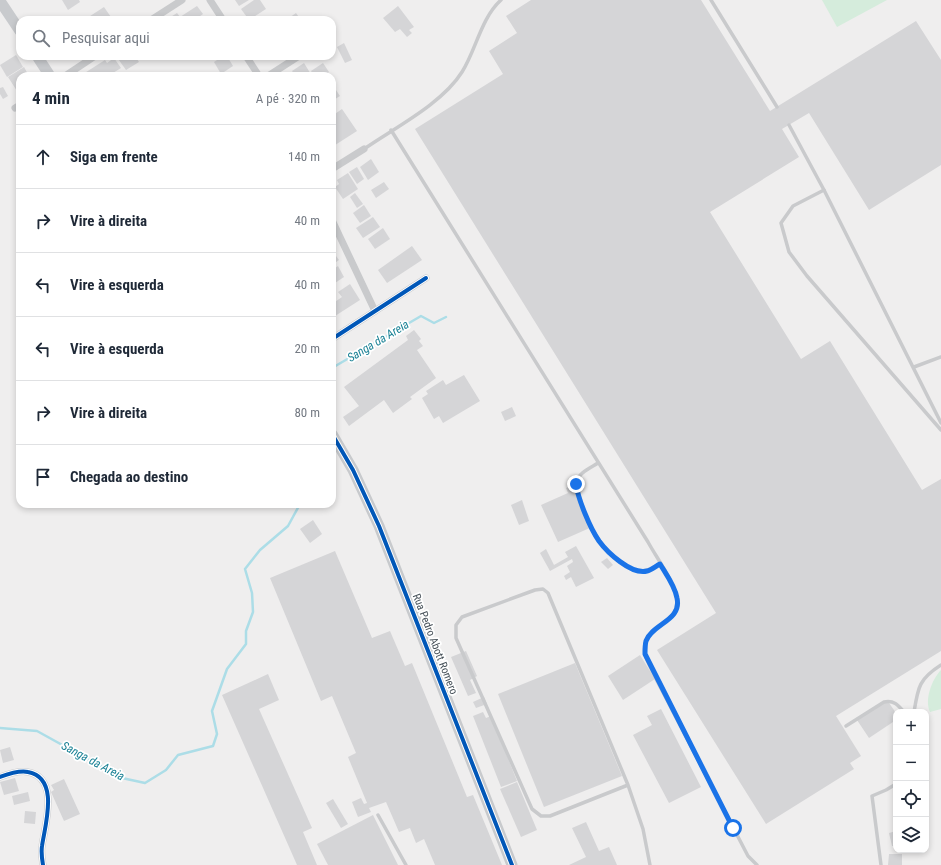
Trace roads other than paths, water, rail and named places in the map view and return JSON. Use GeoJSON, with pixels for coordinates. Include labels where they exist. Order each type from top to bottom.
{"type":"FeatureCollection","features":[{"type":"Feature","properties":{"kind":"street"},"geometry":{"type":"LineString","coordinates":[[157,16],[182,0]]}},
{"type":"Feature","properties":{"kind":"street"},"geometry":{"type":"LineString","coordinates":[[210,0],[220,16]]}},
{"type":"Feature","properties":{"kind":"street"},"geometry":{"type":"LineString","coordinates":[[0,1],[16,25]]}},
{"type":"Feature","properties":{"kind":"street"},"geometry":{"type":"LineString","coordinates":[[40,60],[47,72]]}},
{"type":"Feature","properties":{"kind":"street"},"geometry":{"type":"LineString","coordinates":[[71,72],[89,60]]}},
{"type":"Feature","properties":{"kind":"street"},"geometry":{"type":"LineString","coordinates":[[249,60],[256,72]]}},
{"type":"Feature","properties":{"kind":"street"},"geometry":{"type":"LineString","coordinates":[[274,72],[293,60]]}},
{"type":"Feature","properties":{"kind":"street"},"geometry":{"type":"LineString","coordinates":[[336,167],[364,149]]}},
{"type":"Feature","properties":{"kind":"street"},"geometry":{"type":"LineString","coordinates":[[336,228],[375,311]]}},
{"type":"Feature","properties":{"kind":"street"},"geometry":{"type":"LineString","coordinates":[[336,336],[426,278]]}},
{"type":"Feature","properties":{"kind":"street","name":"Rua Pedro Abott Romero"},"geometry":{"type":"LineString","coordinates":[[336,441],[354,470],[379,526],[512,865]]}},
{"type":"Feature","properties":{"kind":"street"},"geometry":{"type":"LineString","coordinates":[[0,777],[27,771],[39,777],[47,790],[48,814],[42,848],[43,865]]}},
{"type":"Feature","properties":{"kind":"lane"},"geometry":{"type":"LineString","coordinates":[[493,0],[496,4]]}},
{"type":"Feature","properties":{"kind":"lane"},"geometry":{"type":"LineString","coordinates":[[364,149],[433,102],[450,87],[462,72],[496,4],[501,0]]}},
{"type":"Feature","properties":{"kind":"lane"},"geometry":{"type":"LineString","coordinates":[[711,0],[778,107]]}},
{"type":"Feature","properties":{"kind":"lane"},"geometry":{"type":"LineString","coordinates":[[788,125],[824,190],[941,423]]}},
{"type":"Feature","properties":{"kind":"lane"},"geometry":{"type":"LineString","coordinates":[[391,130],[672,585],[678,599],[676,611],[669,620],[652,631],[646,641],[645,654],[748,856],[756,865]]}},
{"type":"Feature","properties":{"kind":"lane"},"geometry":{"type":"LineString","coordinates":[[824,190],[793,206],[781,223],[789,252],[807,276],[941,430]]}},
{"type":"Feature","properties":{"kind":"lane"},"geometry":{"type":"LineString","coordinates":[[914,367],[941,357]]}},
{"type":"Feature","properties":{"kind":"lane"},"geometry":{"type":"LineString","coordinates":[[598,463],[580,475],[576,484],[577,496],[599,540],[619,561],[635,570],[646,571],[660,564]]}},
{"type":"Feature","properties":{"kind":"lane"},"geometry":{"type":"LineString","coordinates":[[628,785],[550,816],[541,816],[532,809],[456,638],[456,624],[462,617],[535,590],[543,589],[548,593],[628,785],[643,829],[650,865]]}},
{"type":"Feature","properties":{"kind":"lane"},"geometry":{"type":"LineString","coordinates":[[915,709],[921,681],[928,673],[941,665]]}},
{"type":"Feature","properties":{"kind":"lane"},"geometry":{"type":"LineString","coordinates":[[846,726],[884,702],[889,701],[896,704],[901,709]]}},
{"type":"Feature","properties":{"kind":"lane"},"geometry":{"type":"LineString","coordinates":[[881,865],[872,796],[893,786]]}},
{"type":"Feature","properties":{"kind":"lane"},"geometry":{"type":"LineString","coordinates":[[378,815],[406,865]]}},
{"type":"Feature","properties":{"kind":"waterway","name":"Sanga da Areia"},"geometry":{"type":"LineString","coordinates":[[336,366],[421,316],[434,323],[446,317]]}},
{"type":"Feature","properties":{"kind":"waterway","name":"Sanga da Areia"},"geometry":{"type":"LineString","coordinates":[[0,728],[37,731],[122,778],[145,783],[166,770],[178,755],[213,746],[217,734],[212,711],[227,669],[246,644],[246,631],[253,612],[252,593],[245,569],[260,550],[288,526],[298,508]]}}]}
